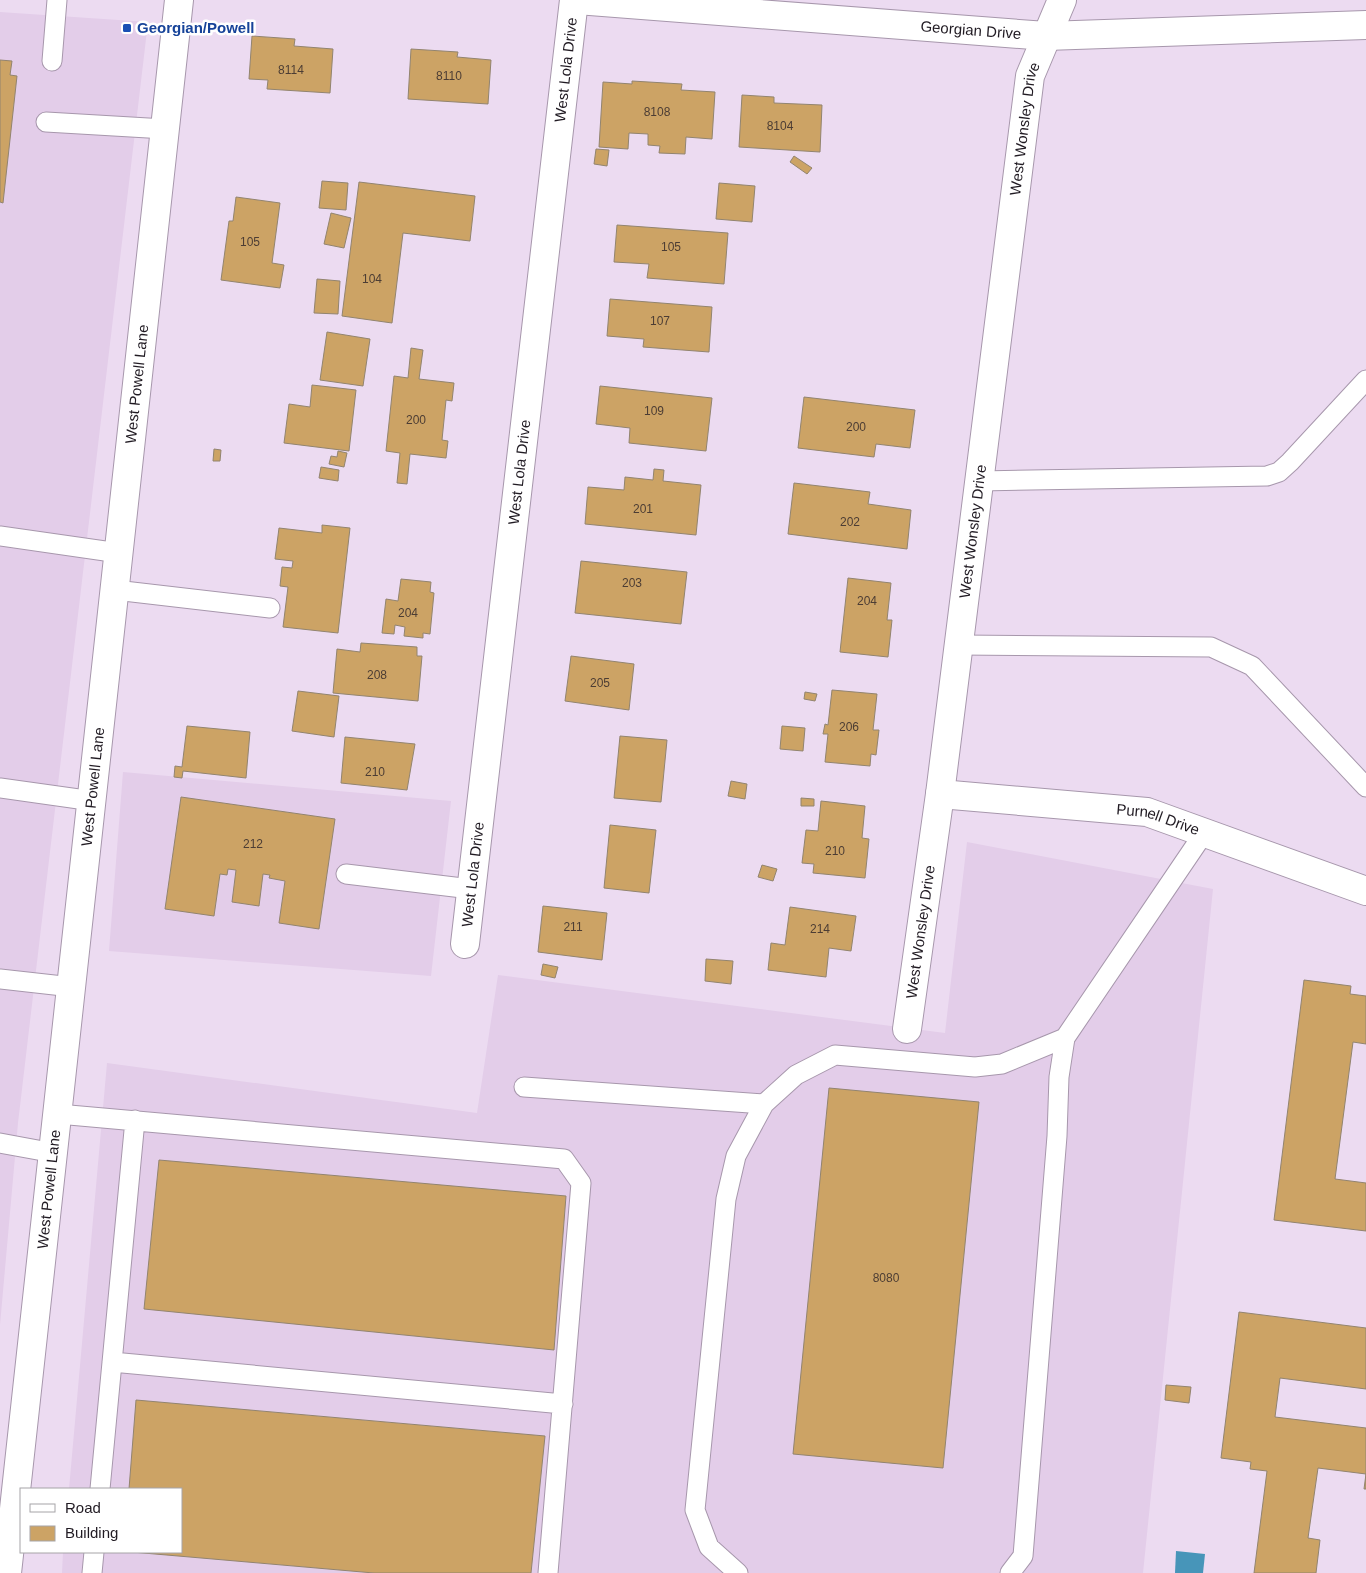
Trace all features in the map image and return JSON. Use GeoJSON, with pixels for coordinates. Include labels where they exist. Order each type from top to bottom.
{"type":"FeatureCollection","features":[{"type":"Feature","properties":{"kind":"street","name":"West Powell Lane"},"geometry":{"type":"LineString","coordinates":[[6,1573],[93,801],[179,0]]}},
{"type":"Feature","properties":{"kind":"street","name":"Georgian Drive"},"geometry":{"type":"LineString","coordinates":[[575,0],[1046,36],[1366,25]]}},
{"type":"Feature","properties":{"kind":"street","name":"West Lola Drive"},"geometry":{"type":"LineString","coordinates":[[464,944],[575,0]]}},
{"type":"Feature","properties":{"kind":"street","name":"West Wonsley Drive"},"geometry":{"type":"LineString","coordinates":[[907,1029],[940,794],[1030,76],[1062,0]]}},
{"type":"Feature","properties":{"kind":"street","name":"Purnell Drive"},"geometry":{"type":"LineString","coordinates":[[940,794],[1147,812],[1366,891]]}},
{"type":"Feature","properties":{"kind":"lane"},"geometry":{"type":"LineString","coordinates":[[52,61],[57,0]]}},
{"type":"Feature","properties":{"kind":"lane"},"geometry":{"type":"LineString","coordinates":[[46,122],[165,129]]}},
{"type":"Feature","properties":{"kind":"lane"},"geometry":{"type":"LineString","coordinates":[[979,481],[1267,476],[1279,472],[1290,462],[1366,380]]}},
{"type":"Feature","properties":{"kind":"lane"},"geometry":{"type":"LineString","coordinates":[[0,536],[119,553]]}},
{"type":"Feature","properties":{"kind":"lane"},"geometry":{"type":"LineString","coordinates":[[116,590],[270,608]]}},
{"type":"Feature","properties":{"kind":"lane"},"geometry":{"type":"LineString","coordinates":[[959,644],[1211,647],[1252,666],[1366,787]]}},
{"type":"Feature","properties":{"kind":"lane"},"geometry":{"type":"LineString","coordinates":[[0,788],[93,801]]}},
{"type":"Feature","properties":{"kind":"lane"},"geometry":{"type":"LineString","coordinates":[[1010,1573],[1023,1556],[1057,1136],[1059,1077],[1065,1038],[1204,832]]}},
{"type":"Feature","properties":{"kind":"lane"},"geometry":{"type":"LineString","coordinates":[[346,874],[471,889]]}},
{"type":"Feature","properties":{"kind":"lane"},"geometry":{"type":"LineString","coordinates":[[0,979],[72,987]]}},
{"type":"Feature","properties":{"kind":"lane"},"geometry":{"type":"LineString","coordinates":[[738,1573],[709,1547],[695,1510],[726,1199],[736,1156],[764,1104],[796,1075],[835,1055],[975,1067],[1002,1064],[1065,1038]]}},
{"type":"Feature","properties":{"kind":"lane"},"geometry":{"type":"LineString","coordinates":[[524,1087],[764,1104]]}},
{"type":"Feature","properties":{"kind":"lane"},"geometry":{"type":"LineString","coordinates":[[58,1114],[564,1159],[581,1183],[548,1573]]}},
{"type":"Feature","properties":{"kind":"lane"},"geometry":{"type":"LineString","coordinates":[[100,1488],[135,1120]]}},
{"type":"Feature","properties":{"kind":"lane"},"geometry":{"type":"LineString","coordinates":[[0,1143],[54,1153]]}},
{"type":"Feature","properties":{"kind":"lane"},"geometry":{"type":"LineString","coordinates":[[112,1362],[563,1404]]}},
{"type":"Feature","properties":{"kind":"lane"},"geometry":{"type":"LineString","coordinates":[[92,1573],[94,1553]]}},
{"type":"Feature","properties":{"kind":"shaded area"},"geometry":{"type":"Polygon","coordinates":[[[0,12],[148,22],[18,1123],[0,1325],[0,12]]]}},
{"type":"Feature","properties":{"kind":"shaded area"},"geometry":{"type":"Polygon","coordinates":[[[123,772],[451,801],[431,976],[109,951],[123,772]]]}},
{"type":"Feature","properties":{"kind":"shaded area"},"geometry":{"type":"Polygon","coordinates":[[[967,842],[1213,889],[1143,1573],[62,1573],[63,1553],[182,1553],[182,1488],[69,1488],[107,1063],[477,1113],[498,975],[945,1033],[967,842]]]}},
{"type":"Feature","properties":{"kind":"water"},"geometry":{"type":"Polygon","coordinates":[[[1176,1551],[1205,1554],[1203,1573],[1175,1573],[1176,1551]]]}},
{"type":"Feature","properties":{"kind":"building"},"geometry":{"type":"Polygon","coordinates":[[[252,36],[295,39],[294,46],[333,49],[330,93],[267,89],[268,80],[249,79],[252,36]]]}},
{"type":"Feature","properties":{"kind":"building"},"geometry":{"type":"Polygon","coordinates":[[[411,49],[458,52],[457,57],[491,60],[488,104],[408,99],[411,49]]]}},
{"type":"Feature","properties":{"kind":"building"},"geometry":{"type":"Polygon","coordinates":[[[0,60],[12,61],[10,75],[17,76],[3,203],[0,202],[0,60]]]}},
{"type":"Feature","properties":{"kind":"building"},"geometry":{"type":"Polygon","coordinates":[[[632,81],[682,84],[681,90],[715,92],[712,139],[686,137],[685,154],[659,153],[660,146],[648,145],[648,134],[629,133],[628,149],[599,147],[603,82],[632,84],[632,81]]]}},
{"type":"Feature","properties":{"kind":"building"},"geometry":{"type":"Polygon","coordinates":[[[742,95],[774,97],[774,103],[822,105],[820,152],[739,147],[742,95]]]}},
{"type":"Feature","properties":{"kind":"building"},"geometry":{"type":"Polygon","coordinates":[[[596,149],[609,150],[607,166],[594,164],[596,149]]]}},
{"type":"Feature","properties":{"kind":"building"},"geometry":{"type":"Polygon","coordinates":[[[794,156],[812,168],[807,174],[790,162],[794,156]]]}},
{"type":"Feature","properties":{"kind":"building"},"geometry":{"type":"Polygon","coordinates":[[[322,181],[348,183],[346,210],[319,208],[322,181]]]}},
{"type":"Feature","properties":{"kind":"building"},"geometry":{"type":"Polygon","coordinates":[[[359,182],[475,196],[470,241],[403,233],[392,323],[342,316],[359,182]]]}},
{"type":"Feature","properties":{"kind":"building"},"geometry":{"type":"Polygon","coordinates":[[[719,183],[755,186],[752,222],[716,219],[719,183]]]}},
{"type":"Feature","properties":{"kind":"building"},"geometry":{"type":"Polygon","coordinates":[[[236,197],[280,203],[272,263],[284,265],[280,288],[221,280],[229,221],[233,221],[236,197]]]}},
{"type":"Feature","properties":{"kind":"building"},"geometry":{"type":"Polygon","coordinates":[[[331,213],[351,218],[344,248],[324,244],[331,213]]]}},
{"type":"Feature","properties":{"kind":"building"},"geometry":{"type":"Polygon","coordinates":[[[617,225],[728,233],[724,284],[647,278],[649,264],[614,262],[617,225]]]}},
{"type":"Feature","properties":{"kind":"building"},"geometry":{"type":"Polygon","coordinates":[[[317,279],[340,281],[338,314],[314,313],[317,279]]]}},
{"type":"Feature","properties":{"kind":"building"},"geometry":{"type":"Polygon","coordinates":[[[610,299],[712,307],[709,352],[643,347],[644,339],[607,336],[610,299]]]}},
{"type":"Feature","properties":{"kind":"building"},"geometry":{"type":"Polygon","coordinates":[[[327,332],[370,339],[363,386],[320,380],[327,332]]]}},
{"type":"Feature","properties":{"kind":"building"},"geometry":{"type":"Polygon","coordinates":[[[411,348],[423,350],[419,379],[454,383],[452,401],[446,400],[442,440],[448,441],[446,458],[410,454],[407,484],[397,483],[400,453],[386,451],[394,376],[408,378],[411,348]]]}},
{"type":"Feature","properties":{"kind":"building"},"geometry":{"type":"Polygon","coordinates":[[[312,385],[356,390],[349,451],[284,443],[289,404],[310,407],[312,385]]]}},
{"type":"Feature","properties":{"kind":"building"},"geometry":{"type":"Polygon","coordinates":[[[600,386],[712,398],[706,451],[629,443],[630,428],[596,424],[600,386]]]}},
{"type":"Feature","properties":{"kind":"building"},"geometry":{"type":"Polygon","coordinates":[[[804,397],[915,410],[910,448],[876,444],[874,457],[798,448],[804,397]]]}},
{"type":"Feature","properties":{"kind":"building"},"geometry":{"type":"Polygon","coordinates":[[[214,449],[221,450],[220,461],[213,461],[214,449]]]}},
{"type":"Feature","properties":{"kind":"building"},"geometry":{"type":"Polygon","coordinates":[[[338,451],[347,453],[344,467],[329,464],[331,456],[337,457],[338,451]]]}},
{"type":"Feature","properties":{"kind":"building"},"geometry":{"type":"Polygon","coordinates":[[[321,467],[339,470],[338,481],[319,478],[321,467]]]}},
{"type":"Feature","properties":{"kind":"building"},"geometry":{"type":"Polygon","coordinates":[[[654,469],[664,470],[663,481],[701,485],[696,535],[585,524],[588,487],[624,490],[625,477],[653,480],[654,469]]]}},
{"type":"Feature","properties":{"kind":"building"},"geometry":{"type":"Polygon","coordinates":[[[794,483],[870,492],[868,504],[911,510],[907,549],[788,534],[794,483]]]}},
{"type":"Feature","properties":{"kind":"building"},"geometry":{"type":"Polygon","coordinates":[[[322,525],[350,528],[338,633],[283,627],[288,587],[280,586],[282,567],[292,568],[293,561],[275,559],[279,528],[322,533],[322,525]]]}},
{"type":"Feature","properties":{"kind":"building"},"geometry":{"type":"Polygon","coordinates":[[[581,561],[687,572],[681,624],[575,613],[581,561]]]}},
{"type":"Feature","properties":{"kind":"building"},"geometry":{"type":"Polygon","coordinates":[[[848,578],[891,583],[887,620],[892,620],[888,657],[840,652],[848,578]]]}},
{"type":"Feature","properties":{"kind":"building"},"geometry":{"type":"Polygon","coordinates":[[[401,579],[431,582],[430,592],[434,593],[430,634],[423,633],[423,638],[404,636],[405,627],[395,625],[394,634],[382,633],[386,599],[398,601],[401,579]]]}},
{"type":"Feature","properties":{"kind":"building"},"geometry":{"type":"Polygon","coordinates":[[[361,643],[417,647],[417,656],[422,656],[418,701],[333,693],[337,649],[360,652],[361,643]]]}},
{"type":"Feature","properties":{"kind":"building"},"geometry":{"type":"Polygon","coordinates":[[[571,656],[634,664],[629,710],[565,701],[571,656]]]}},
{"type":"Feature","properties":{"kind":"building"},"geometry":{"type":"Polygon","coordinates":[[[832,690],[877,694],[873,730],[879,730],[876,755],[871,754],[870,766],[825,762],[828,734],[823,734],[825,724],[828,725],[832,690]]]}},
{"type":"Feature","properties":{"kind":"building"},"geometry":{"type":"Polygon","coordinates":[[[298,691],[339,696],[334,737],[292,731],[298,691]]]}},
{"type":"Feature","properties":{"kind":"building"},"geometry":{"type":"Polygon","coordinates":[[[805,692],[817,694],[815,701],[804,699],[805,692]]]}},
{"type":"Feature","properties":{"kind":"building"},"geometry":{"type":"Polygon","coordinates":[[[187,726],[250,732],[246,778],[183,771],[182,778],[174,777],[175,766],[182,767],[187,726]]]}},
{"type":"Feature","properties":{"kind":"building"},"geometry":{"type":"Polygon","coordinates":[[[782,726],[805,728],[803,751],[780,749],[782,726]]]}},
{"type":"Feature","properties":{"kind":"building"},"geometry":{"type":"Polygon","coordinates":[[[620,736],[667,740],[661,802],[614,798],[620,736]]]}},
{"type":"Feature","properties":{"kind":"building"},"geometry":{"type":"Polygon","coordinates":[[[345,737],[415,744],[407,790],[341,783],[345,737]]]}},
{"type":"Feature","properties":{"kind":"building"},"geometry":{"type":"Polygon","coordinates":[[[731,781],[747,784],[745,799],[728,796],[731,781]]]}},
{"type":"Feature","properties":{"kind":"building"},"geometry":{"type":"Polygon","coordinates":[[[181,797],[335,819],[319,929],[279,923],[285,881],[269,878],[270,875],[263,874],[259,906],[232,902],[236,870],[228,869],[227,875],[220,874],[214,916],[165,909],[181,797]]]}},
{"type":"Feature","properties":{"kind":"building"},"geometry":{"type":"Polygon","coordinates":[[[801,798],[814,799],[814,806],[801,806],[801,798]]]}},
{"type":"Feature","properties":{"kind":"building"},"geometry":{"type":"Polygon","coordinates":[[[821,801],[865,806],[862,838],[869,839],[865,878],[813,873],[814,864],[802,863],[806,830],[818,831],[821,801]]]}},
{"type":"Feature","properties":{"kind":"building"},"geometry":{"type":"Polygon","coordinates":[[[610,825],[656,830],[649,893],[604,888],[610,825]]]}},
{"type":"Feature","properties":{"kind":"building"},"geometry":{"type":"Polygon","coordinates":[[[762,865],[777,869],[773,881],[758,877],[762,865]]]}},
{"type":"Feature","properties":{"kind":"building"},"geometry":{"type":"Polygon","coordinates":[[[543,906],[607,913],[602,960],[538,952],[543,906]]]}},
{"type":"Feature","properties":{"kind":"building"},"geometry":{"type":"Polygon","coordinates":[[[790,907],[856,916],[851,951],[829,948],[826,977],[768,970],[771,943],[785,945],[790,907]]]}},
{"type":"Feature","properties":{"kind":"building"},"geometry":{"type":"Polygon","coordinates":[[[706,959],[733,961],[731,984],[705,981],[706,959]]]}},
{"type":"Feature","properties":{"kind":"building"},"geometry":{"type":"Polygon","coordinates":[[[543,964],[558,967],[555,978],[541,975],[543,964]]]}},
{"type":"Feature","properties":{"kind":"building"},"geometry":{"type":"Polygon","coordinates":[[[1304,980],[1351,986],[1350,994],[1366,996],[1366,1044],[1353,1042],[1335,1179],[1366,1183],[1366,1231],[1274,1220],[1304,980]]]}},
{"type":"Feature","properties":{"kind":"building"},"geometry":{"type":"Polygon","coordinates":[[[829,1088],[979,1102],[943,1468],[793,1454],[829,1088]]]}},
{"type":"Feature","properties":{"kind":"building"},"geometry":{"type":"Polygon","coordinates":[[[159,1160],[566,1196],[554,1350],[144,1309],[159,1160]]]}},
{"type":"Feature","properties":{"kind":"building"},"geometry":{"type":"Polygon","coordinates":[[[1239,1312],[1366,1328],[1366,1389],[1280,1378],[1275,1417],[1366,1428],[1366,1474],[1318,1468],[1308,1538],[1320,1540],[1316,1573],[1254,1573],[1267,1471],[1250,1469],[1251,1462],[1221,1458],[1239,1312]]]}},
{"type":"Feature","properties":{"kind":"building"},"geometry":{"type":"Polygon","coordinates":[[[1166,1385],[1191,1387],[1189,1403],[1165,1400],[1166,1385]]]}},
{"type":"Feature","properties":{"kind":"building"},"geometry":{"type":"Polygon","coordinates":[[[136,1400],[545,1436],[531,1573],[374,1573],[144,1553],[182,1553],[182,1488],[129,1488],[136,1400]]]}},
{"type":"Feature","properties":{"kind":"place","name":"Georgian/Powell"},"geometry":{"type":"Point","coordinates":[127,28]}}]}
